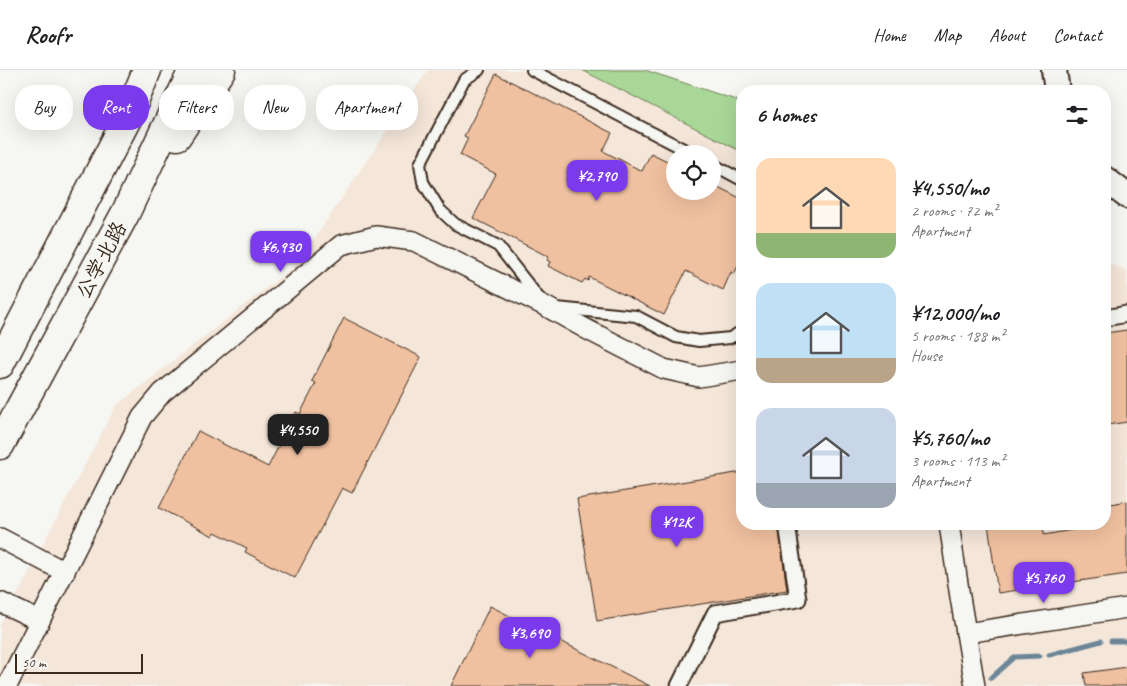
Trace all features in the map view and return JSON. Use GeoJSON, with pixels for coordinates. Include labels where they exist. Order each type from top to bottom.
{"type":"FeatureCollection","features":[{"type":"Feature","properties":{"kind":"main road","name":"公学北路"},"geometry":{"type":"LineString","coordinates":[[0,364],[128,117],[147,70]]}},
{"type":"Feature","properties":{"kind":"main road","name":"公学北路"},"geometry":{"type":"LineString","coordinates":[[0,445],[125,214],[193,70]]}},
{"type":"Feature","properties":{"kind":"main road"},"geometry":{"type":"LineString","coordinates":[[125,214],[221,70]]}},
{"type":"Feature","properties":{"kind":"street"},"geometry":{"type":"LineString","coordinates":[[1054,70],[1056,85]]}},
{"type":"Feature","properties":{"kind":"street"},"geometry":{"type":"LineString","coordinates":[[1111,184],[1127,196]]}},
{"type":"Feature","properties":{"kind":"street"},"geometry":{"type":"LineString","coordinates":[[7,686],[142,417],[162,393],[342,245],[376,236],[414,241],[545,306],[664,369],[700,377],[736,371]]}},
{"type":"Feature","properties":{"kind":"street"},"geometry":{"type":"LineString","coordinates":[[1111,317],[1127,314]]}},
{"type":"Feature","properties":{"kind":"street"},"geometry":{"type":"LineString","coordinates":[[679,686],[715,613],[798,599],[788,530]]}},
{"type":"Feature","properties":{"kind":"street"},"geometry":{"type":"LineString","coordinates":[[950,530],[975,686]]}},
{"type":"Feature","properties":{"kind":"street"},"geometry":{"type":"LineString","coordinates":[[0,538],[65,572]]}},
{"type":"Feature","properties":{"kind":"street"},"geometry":{"type":"LineString","coordinates":[[0,602],[40,621]]}},
{"type":"Feature","properties":{"kind":"street"},"geometry":{"type":"LineString","coordinates":[[966,633],[1127,608]]}},
{"type":"Feature","properties":{"kind":"lane"},"geometry":{"type":"LineString","coordinates":[[479,70],[464,80],[420,164],[423,182],[440,210],[454,224],[498,246],[545,306],[636,316],[676,337],[699,341],[730,338],[736,334]]}},
{"type":"Feature","properties":{"kind":"lane"},"geometry":{"type":"LineString","coordinates":[[532,70],[676,145]]}},
{"type":"Feature","properties":{"kind":"lane"},"geometry":{"type":"LineString","coordinates":[[721,169],[736,177]]}},
{"type":"Feature","properties":{"kind":"shaded area"},"geometry":{"type":"Polygon","coordinates":[[[428,70],[645,70],[736,100],[736,530],[1111,530],[1111,265],[1127,271],[1127,686],[0,686],[0,624],[24,583],[116,406],[298,263],[388,130],[418,130],[418,85],[428,70]]]}},
{"type":"Feature","properties":{"kind":"green space"},"geometry":{"type":"Polygon","coordinates":[[[582,70],[645,70],[736,100],[736,149],[582,70]]]}},
{"type":"Feature","properties":{"kind":"building"},"geometry":{"type":"Polygon","coordinates":[[[496,74],[612,133],[603,151],[642,171],[651,153],[666,160],[666,200],[721,200],[721,188],[736,196],[736,270],[734,274],[731,272],[723,290],[686,271],[664,315],[589,277],[588,281],[585,279],[582,283],[548,266],[550,262],[547,260],[549,257],[473,218],[496,174],[460,155],[468,138],[464,136],[496,74]]]}},
{"type":"Feature","properties":{"kind":"building"},"geometry":{"type":"Polygon","coordinates":[[[344,318],[421,357],[352,493],[342,488],[295,578],[245,552],[247,548],[215,532],[213,536],[159,508],[198,431],[268,467],[296,412],[300,414],[316,383],[312,381],[344,318]]]}},
{"type":"Feature","properties":{"kind":"building"},"geometry":{"type":"Polygon","coordinates":[[[1127,330],[1127,422],[1111,424],[1111,332],[1127,330]]]}},
{"type":"Feature","properties":{"kind":"building"},"geometry":{"type":"Polygon","coordinates":[[[736,473],[736,530],[779,530],[787,590],[597,621],[577,499],[736,473]]]}},
{"type":"Feature","properties":{"kind":"building"},"geometry":{"type":"Polygon","coordinates":[[[1127,501],[1127,574],[998,593],[989,530],[1044,530],[1044,535],[1072,530],[1111,530],[1111,504],[1127,501]]]}},
{"type":"Feature","properties":{"kind":"building"},"geometry":{"type":"Polygon","coordinates":[[[490,606],[650,686],[451,686],[490,606]]]}},
{"type":"Feature","properties":{"kind":"building"},"geometry":{"type":"Polygon","coordinates":[[[1127,667],[1127,686],[1086,686],[1084,673],[1127,667]]]}},
{"type":"Feature","properties":{"kind":"waterway"},"geometry":{"type":"LineString","coordinates":[[1049,655],[1101,641]]}},
{"type":"Feature","properties":{"kind":"waterway"},"geometry":{"type":"LineString","coordinates":[[1111,641],[1127,641]]}},
{"type":"Feature","properties":{"kind":"waterway"},"geometry":{"type":"LineString","coordinates":[[991,678],[1014,657],[1040,656]]}}]}
